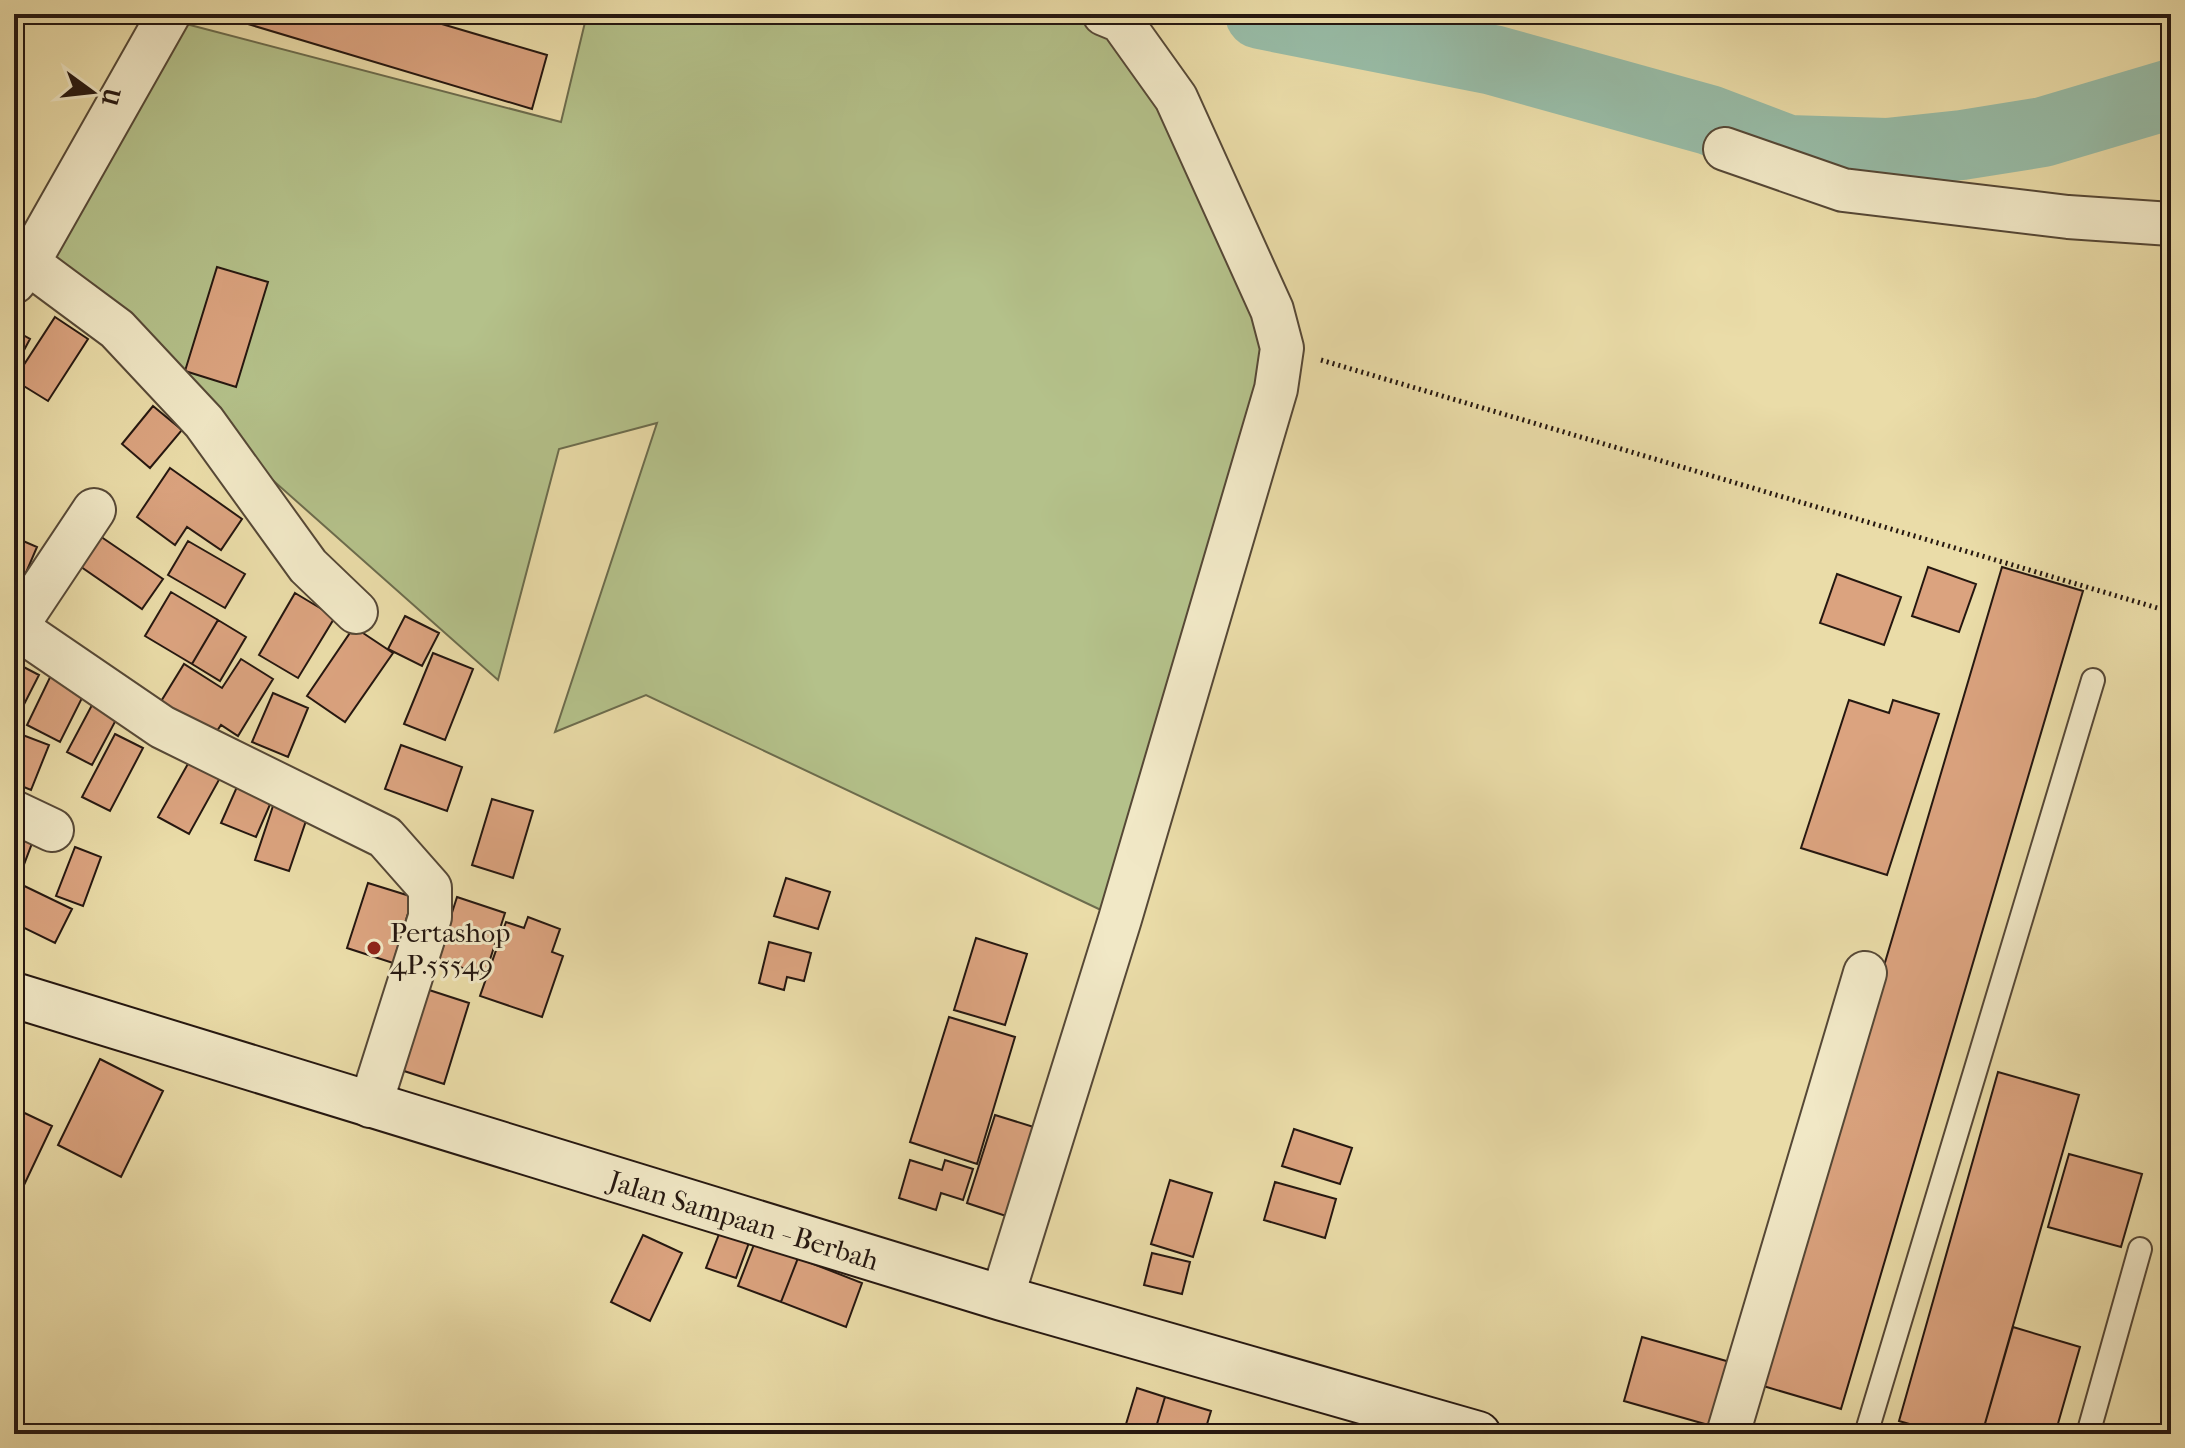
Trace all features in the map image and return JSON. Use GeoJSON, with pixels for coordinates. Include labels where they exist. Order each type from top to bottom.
{"type":"FeatureCollection","features":[{"type":"Feature","properties":{"kind":"main road","name":"Jalan Sampaan - Berbah"},"geometry":{"type":"LineString","coordinates":[[14,995],[1002,1298],[1478,1434]]}},
{"type":"Feature","properties":{"kind":"street"},"geometry":{"type":"LineString","coordinates":[[169,14],[21,273],[117,329],[204,422],[308,566],[356,612]]}},
{"type":"Feature","properties":{"kind":"street"},"geometry":{"type":"LineString","coordinates":[[1002,1298],[1115,934],[1276,389],[1282,348],[1272,310],[1176,98],[1121,21],[1104,14]]}},
{"type":"Feature","properties":{"kind":"street"},"geometry":{"type":"LineString","coordinates":[[1725,149],[1843,190],[2068,217],[2171,224]]}},
{"type":"Feature","properties":{"kind":"street"},"geometry":{"type":"LineString","coordinates":[[94,510],[15,626],[162,727],[385,837],[430,888],[430,917],[370,1106]]}},
{"type":"Feature","properties":{"kind":"street"},"geometry":{"type":"LineString","coordinates":[[14,812],[52,830]]}},
{"type":"Feature","properties":{"kind":"street"},"geometry":{"type":"LineString","coordinates":[[1728,1434],[1865,973]]}},
{"type":"Feature","properties":{"kind":"lane"},"geometry":{"type":"LineString","coordinates":[[1866,1434],[2093,680]]}},
{"type":"Feature","properties":{"kind":"lane"},"geometry":{"type":"LineString","coordinates":[[2088,1434],[2140,1249]]}},
{"type":"Feature","properties":{"kind":"path"},"geometry":{"type":"LineString","coordinates":[[1282,348],[2171,612]]}},
{"type":"Feature","properties":{"kind":"green space"},"geometry":{"type":"Polygon","coordinates":[[[587,14],[1095,14],[1121,21],[1282,348],[1120,919],[646,695],[555,732],[657,423],[559,449],[498,680],[28,263],[167,19],[561,122],[587,14]]]}},
{"type":"Feature","properties":{"kind":"building"},"geometry":{"type":"Polygon","coordinates":[[[222,14],[408,14],[547,55],[532,109],[222,14]]]}},
{"type":"Feature","properties":{"kind":"building"},"geometry":{"type":"Polygon","coordinates":[[[217,267],[268,282],[236,387],[185,371],[217,267]]]}},
{"type":"Feature","properties":{"kind":"building"},"geometry":{"type":"Polygon","coordinates":[[[55,317],[88,339],[48,401],[14,380],[55,317]]]}},
{"type":"Feature","properties":{"kind":"building"},"geometry":{"type":"Polygon","coordinates":[[[14,330],[30,339],[14,369],[14,330]]]}},
{"type":"Feature","properties":{"kind":"building"},"geometry":{"type":"Polygon","coordinates":[[[153,406],[182,430],[150,468],[122,444],[153,406]]]}},
{"type":"Feature","properties":{"kind":"building"},"geometry":{"type":"Polygon","coordinates":[[[170,468],[242,519],[221,550],[187,527],[175,545],[137,517],[170,468]]]}},
{"type":"Feature","properties":{"kind":"building"},"geometry":{"type":"Polygon","coordinates":[[[94,532],[163,579],[142,609],[74,562],[94,532]]]}},
{"type":"Feature","properties":{"kind":"building"},"geometry":{"type":"Polygon","coordinates":[[[14,537],[37,547],[19,589],[14,587],[14,537]]]}},
{"type":"Feature","properties":{"kind":"building"},"geometry":{"type":"Polygon","coordinates":[[[188,541],[245,574],[225,608],[168,575],[188,541]]]}},
{"type":"Feature","properties":{"kind":"building"},"geometry":{"type":"Polygon","coordinates":[[[1928,567],[1976,584],[1959,632],[1912,616],[1928,567]]]}},
{"type":"Feature","properties":{"kind":"building"},"geometry":{"type":"Polygon","coordinates":[[[2002,567],[2083,591],[1841,1409],[1760,1385],[2002,567]]]}},
{"type":"Feature","properties":{"kind":"building"},"geometry":{"type":"Polygon","coordinates":[[[1837,574],[1901,597],[1884,645],[1820,623],[1837,574]]]}},
{"type":"Feature","properties":{"kind":"building"},"geometry":{"type":"Polygon","coordinates":[[[171,592],[218,620],[192,664],[145,636],[171,592]]]}},
{"type":"Feature","properties":{"kind":"building"},"geometry":{"type":"Polygon","coordinates":[[[295,593],[335,617],[298,678],[259,655],[295,593]]]}},
{"type":"Feature","properties":{"kind":"building"},"geometry":{"type":"Polygon","coordinates":[[[405,616],[439,633],[422,666],[388,649],[405,616]]]}},
{"type":"Feature","properties":{"kind":"building"},"geometry":{"type":"Polygon","coordinates":[[[218,620],[246,637],[220,681],[192,664],[218,620]]]}},
{"type":"Feature","properties":{"kind":"building"},"geometry":{"type":"Polygon","coordinates":[[[354,627],[393,653],[345,722],[307,696],[354,627]]]}},
{"type":"Feature","properties":{"kind":"building"},"geometry":{"type":"Polygon","coordinates":[[[433,653],[473,669],[445,740],[404,724],[433,653]]]}},
{"type":"Feature","properties":{"kind":"building"},"geometry":{"type":"Polygon","coordinates":[[[241,659],[273,679],[238,736],[221,725],[213,737],[160,703],[184,664],[222,688],[241,659]]]}},
{"type":"Feature","properties":{"kind":"building"},"geometry":{"type":"Polygon","coordinates":[[[14,662],[39,675],[14,724],[14,662]]]}},
{"type":"Feature","properties":{"kind":"building"},"geometry":{"type":"Polygon","coordinates":[[[54,669],[88,686],[60,742],[27,725],[54,669]]]}},
{"type":"Feature","properties":{"kind":"building"},"geometry":{"type":"Polygon","coordinates":[[[273,693],[308,708],[288,757],[252,742],[273,693]]]}},
{"type":"Feature","properties":{"kind":"building"},"geometry":{"type":"Polygon","coordinates":[[[1849,700],[1889,713],[1893,700],[1939,714],[1887,875],[1801,848],[1849,700]]]}},
{"type":"Feature","properties":{"kind":"building"},"geometry":{"type":"Polygon","coordinates":[[[92,705],[117,718],[92,765],[67,752],[92,705]]]}},
{"type":"Feature","properties":{"kind":"building"},"geometry":{"type":"Polygon","coordinates":[[[20,734],[49,745],[31,790],[14,783],[14,749],[20,734]]]}},
{"type":"Feature","properties":{"kind":"building"},"geometry":{"type":"Polygon","coordinates":[[[115,734],[143,748],[110,811],[82,797],[115,734]]]}},
{"type":"Feature","properties":{"kind":"building"},"geometry":{"type":"Polygon","coordinates":[[[401,745],[462,767],[447,811],[385,789],[401,745]]]}},
{"type":"Feature","properties":{"kind":"building"},"geometry":{"type":"Polygon","coordinates":[[[189,762],[220,778],[189,834],[158,817],[189,762]]]}},
{"type":"Feature","properties":{"kind":"building"},"geometry":{"type":"Polygon","coordinates":[[[244,771],[278,786],[256,837],[221,823],[244,771]]]}},
{"type":"Feature","properties":{"kind":"building"},"geometry":{"type":"Polygon","coordinates":[[[277,794],[311,806],[289,871],[255,860],[277,794]]]}},
{"type":"Feature","properties":{"kind":"building"},"geometry":{"type":"Polygon","coordinates":[[[492,799],[533,811],[513,878],[472,865],[492,799]]]}},
{"type":"Feature","properties":{"kind":"building"},"geometry":{"type":"Polygon","coordinates":[[[14,821],[37,830],[20,875],[14,872],[14,821]]]}},
{"type":"Feature","properties":{"kind":"building"},"geometry":{"type":"Polygon","coordinates":[[[75,847],[101,857],[83,906],[56,896],[75,847]]]}},
{"type":"Feature","properties":{"kind":"building"},"geometry":{"type":"Polygon","coordinates":[[[786,878],[830,892],[818,929],[774,916],[786,878]]]}},
{"type":"Feature","properties":{"kind":"building"},"geometry":{"type":"Polygon","coordinates":[[[14,881],[72,909],[55,943],[14,923],[14,881]]]}},
{"type":"Feature","properties":{"kind":"building"},"geometry":{"type":"Polygon","coordinates":[[[368,883],[413,897],[393,963],[347,948],[368,883]]]}},
{"type":"Feature","properties":{"kind":"building"},"geometry":{"type":"Polygon","coordinates":[[[457,897],[505,913],[485,975],[437,960],[457,897]]]}},
{"type":"Feature","properties":{"kind":"building"},"geometry":{"type":"Polygon","coordinates":[[[528,917],[560,929],[552,952],[563,956],[542,1017],[480,996],[506,922],[524,928],[528,917]]]}},
{"type":"Feature","properties":{"kind":"building"},"geometry":{"type":"Polygon","coordinates":[[[976,938],[1027,954],[1005,1025],[954,1010],[976,938]]]}},
{"type":"Feature","properties":{"kind":"building"},"geometry":{"type":"Polygon","coordinates":[[[769,942],[811,953],[804,981],[787,977],[784,990],[759,983],[769,942]]]}},
{"type":"Feature","properties":{"kind":"building"},"geometry":{"type":"Polygon","coordinates":[[[426,989],[469,1003],[444,1084],[401,1070],[426,989]]]}},
{"type":"Feature","properties":{"kind":"building"},"geometry":{"type":"Polygon","coordinates":[[[949,1017],[1015,1037],[977,1164],[910,1142],[949,1017]]]}},
{"type":"Feature","properties":{"kind":"building"},"geometry":{"type":"Polygon","coordinates":[[[100,1059],[163,1091],[121,1177],[58,1145],[100,1059]]]}},
{"type":"Feature","properties":{"kind":"building"},"geometry":{"type":"Polygon","coordinates":[[[1998,1072],[2079,1095],[1982,1434],[1944,1434],[1899,1421],[1998,1072]]]}},
{"type":"Feature","properties":{"kind":"building"},"geometry":{"type":"Polygon","coordinates":[[[14,1108],[52,1126],[15,1204],[14,1203],[14,1108]]]}},
{"type":"Feature","properties":{"kind":"building"},"geometry":{"type":"Polygon","coordinates":[[[995,1115],[1040,1129],[1012,1218],[967,1203],[995,1115]]]}},
{"type":"Feature","properties":{"kind":"building"},"geometry":{"type":"Polygon","coordinates":[[[1294,1129],[1352,1148],[1340,1184],[1282,1166],[1294,1129]]]}},
{"type":"Feature","properties":{"kind":"building"},"geometry":{"type":"Polygon","coordinates":[[[2069,1154],[2142,1174],[2121,1247],[2048,1227],[2069,1154]]]}},
{"type":"Feature","properties":{"kind":"building"},"geometry":{"type":"Polygon","coordinates":[[[910,1160],[942,1170],[945,1160],[973,1169],[963,1200],[941,1193],[936,1210],[899,1198],[910,1160]]]}},
{"type":"Feature","properties":{"kind":"building"},"geometry":{"type":"Polygon","coordinates":[[[1170,1180],[1212,1193],[1193,1257],[1151,1244],[1170,1180]]]}},
{"type":"Feature","properties":{"kind":"building"},"geometry":{"type":"Polygon","coordinates":[[[1275,1182],[1336,1199],[1325,1238],[1264,1220],[1275,1182]]]}},
{"type":"Feature","properties":{"kind":"building"},"geometry":{"type":"Polygon","coordinates":[[[721,1229],[750,1240],[736,1278],[706,1268],[721,1229]]]}},
{"type":"Feature","properties":{"kind":"building"},"geometry":{"type":"Polygon","coordinates":[[[643,1235],[682,1253],[650,1321],[611,1302],[643,1235]]]}},
{"type":"Feature","properties":{"kind":"building"},"geometry":{"type":"Polygon","coordinates":[[[755,1242],[798,1258],[781,1302],[738,1286],[755,1242]]]}},
{"type":"Feature","properties":{"kind":"building"},"geometry":{"type":"Polygon","coordinates":[[[1152,1253],[1190,1262],[1182,1294],[1144,1285],[1152,1253]]]}},
{"type":"Feature","properties":{"kind":"building"},"geometry":{"type":"Polygon","coordinates":[[[798,1258],[862,1283],[846,1327],[781,1302],[798,1258]]]}},
{"type":"Feature","properties":{"kind":"building"},"geometry":{"type":"Polygon","coordinates":[[[2013,1327],[2080,1347],[2055,1434],[1982,1434],[2013,1327]]]}},
{"type":"Feature","properties":{"kind":"building"},"geometry":{"type":"Polygon","coordinates":[[[1642,1337],[1744,1366],[1726,1430],[1624,1401],[1642,1337]]]}},
{"type":"Feature","properties":{"kind":"building"},"geometry":{"type":"Polygon","coordinates":[[[1137,1388],[1165,1397],[1154,1434],[1123,1434],[1137,1388]]]}},
{"type":"Feature","properties":{"kind":"building"},"geometry":{"type":"Polygon","coordinates":[[[1165,1397],[1211,1411],[1204,1434],[1154,1434],[1165,1397]]]}},
{"type":"Feature","properties":{"kind":"building"},"geometry":{"type":"Polygon","coordinates":[[[1313,1426],[1340,1434],[1311,1434],[1313,1426]]]}},
{"type":"Feature","properties":{"kind":"waterway"},"geometry":{"type":"LineString","coordinates":[[1260,14],[1493,60],[1709,120],[1788,150],[1887,153],[1962,145],[2043,132],[2171,94]]}},
{"type":"Feature","properties":{"kind":"place","name":"Pertashop 4P.55549"},"geometry":{"type":"Point","coordinates":[374,948]}}]}
